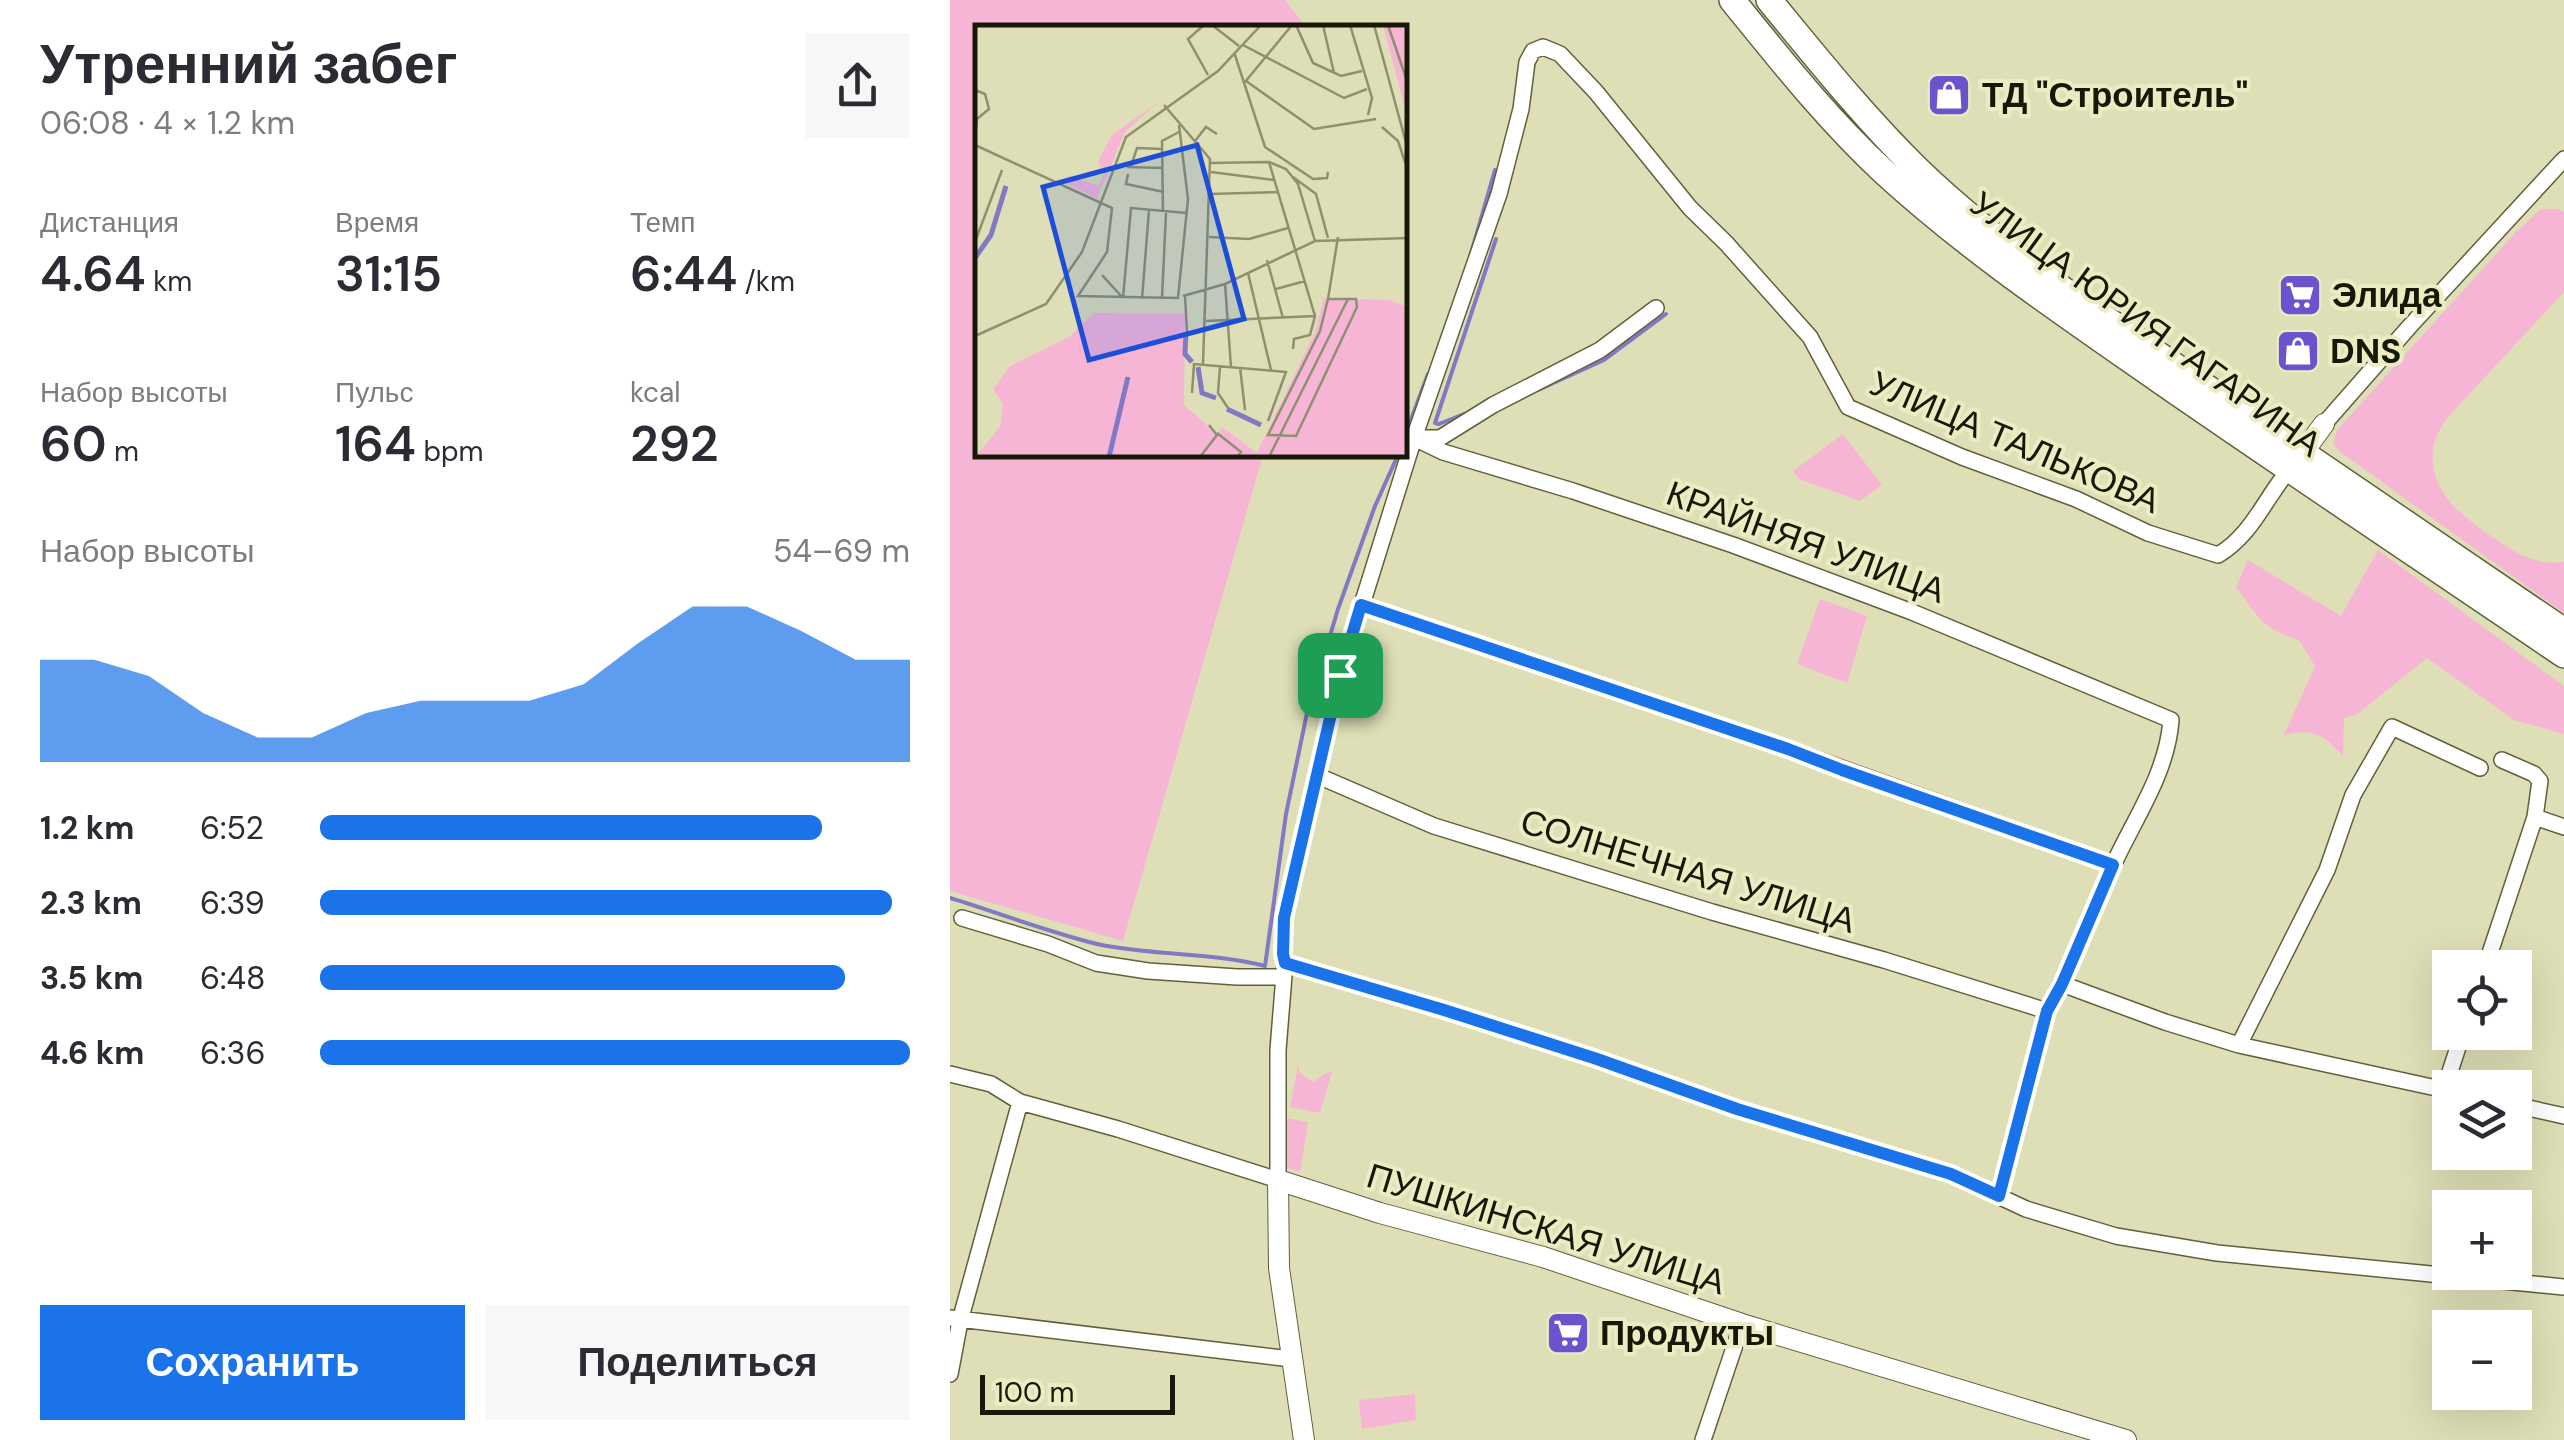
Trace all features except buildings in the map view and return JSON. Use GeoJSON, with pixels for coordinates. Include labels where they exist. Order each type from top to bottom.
{"type":"FeatureCollection","features":[{"type":"Feature","properties":{"kind":"main road","name":"УЛИЦА ЮРИЯ ГАГАРИНА"},"geometry":{"type":"LineString","coordinates":[[1732,0],[1852,141],[1949,228],[2030,290],[2564,631]]}},
{"type":"Feature","properties":{"kind":"main road","name":"УЛИЦА ЮРИЯ ГАГАРИНА"},"geometry":{"type":"LineString","coordinates":[[1769,0],[1868,118],[1990,234],[2295,462],[2564,655]]}},
{"type":"Feature","properties":{"kind":"street","name":"УЛИЦА ТАЛЬКОВА"},"geometry":{"type":"LineString","coordinates":[[1414,438],[1499,194],[1521,109],[1528,62],[1533,50],[1543,47],[1560,54],[1596,92],[1690,208],[1810,338],[1848,407],[1962,457],[2076,498],[2148,533],[2218,555],[2233,546],[2251,525],[2295,462]]}},
{"type":"Feature","properties":{"kind":"street"},"geometry":{"type":"LineString","coordinates":[[2295,462],[2410,326],[2564,159]]}},
{"type":"Feature","properties":{"kind":"street"},"geometry":{"type":"LineString","coordinates":[[1408,457],[1414,438],[1440,438],[1600,350],[1656,308]]}},
{"type":"Feature","properties":{"kind":"street","name":"КРАЙНЯЯ УЛИЦА"},"geometry":{"type":"LineString","coordinates":[[1414,438],[1442,452],[1733,545],[1912,612],[2171,720],[2169,746],[2150,795],[2113,865]]}},
{"type":"Feature","properties":{"kind":"street"},"geometry":{"type":"LineString","coordinates":[[1304,1440],[1279,1268],[1278,1050],[1284,918],[1340,675],[1408,458]]}},
{"type":"Feature","properties":{"kind":"street"},"geometry":{"type":"LineString","coordinates":[[1361,605],[1788,749],[2113,865],[2047,1011],[1999,1196]]}},
{"type":"Feature","properties":{"kind":"street"},"geometry":{"type":"LineString","coordinates":[[2239,1045],[2328,870],[2352,795],[2392,727],[2480,768]]}},
{"type":"Feature","properties":{"kind":"street"},"geometry":{"type":"LineString","coordinates":[[2491,950],[2535,817],[2540,781],[2534,774],[2502,760]]}},
{"type":"Feature","properties":{"kind":"street","name":"СОЛНЕЧНАЯ УЛИЦА"},"geometry":{"type":"LineString","coordinates":[[1316,776],[1434,826],[2047,1011]]}},
{"type":"Feature","properties":{"kind":"street"},"geometry":{"type":"LineString","coordinates":[[2535,817],[2564,827]]}},
{"type":"Feature","properties":{"kind":"street"},"geometry":{"type":"LineString","coordinates":[[962,918],[1096,963],[1148,971],[1237,977],[1284,965],[1444,1010],[1737,1109],[1951,1174],[2026,1209],[2116,1236],[2217,1253],[2564,1286]]}},
{"type":"Feature","properties":{"kind":"street"},"geometry":{"type":"LineString","coordinates":[[2062,984],[2239,1045],[2432,1088]]}},
{"type":"Feature","properties":{"kind":"street","name":"ПУШКИНСКАЯ УЛИЦА"},"geometry":{"type":"LineString","coordinates":[[950,1074],[991,1084],[1020,1102],[1118,1129],[1380,1213],[1542,1257],[1742,1324],[2119,1439]]}},
{"type":"Feature","properties":{"kind":"street"},"geometry":{"type":"LineString","coordinates":[[950,1374],[955,1320],[1020,1102]]}},
{"type":"Feature","properties":{"kind":"street"},"geometry":{"type":"LineString","coordinates":[[2532,1109],[2564,1116]]}},
{"type":"Feature","properties":{"kind":"street"},"geometry":{"type":"LineString","coordinates":[[955,1320],[1291,1359]]}},
{"type":"Feature","properties":{"kind":"street"},"geometry":{"type":"LineString","coordinates":[[1702,1440],[1742,1324]]}},
{"type":"Feature","properties":{"kind":"shaded area"},"geometry":{"type":"Polygon","coordinates":[[[950,0],[1285,0],[1304,25],[975,25],[975,458],[1262,458],[1123,941],[950,891],[950,0]]]}},
{"type":"Feature","properties":{"kind":"shaded area"},"geometry":{"type":"Polygon","coordinates":[[[2541,209],[2564,212],[2564,292],[2446,419],[2436,437],[2433,456],[2439,485],[2467,518],[2525,556],[2544,562],[2564,562],[2564,613],[2333,443],[2337,430],[2541,209]]]}},
{"type":"Feature","properties":{"kind":"shaded area"},"geometry":{"type":"Polygon","coordinates":[[[1843,434],[1882,485],[1860,501],[1799,479],[1793,471],[1843,434]]]}},
{"type":"Feature","properties":{"kind":"shaded area"},"geometry":{"type":"Polygon","coordinates":[[[2378,550],[2564,686],[2564,734],[2514,720],[2427,658],[2356,715],[2344,718],[2343,756],[2317,735],[2284,735],[2315,666],[2299,640],[2269,626],[2236,587],[2248,560],[2341,616],[2378,550]]]}},
{"type":"Feature","properties":{"kind":"shaded area"},"geometry":{"type":"Polygon","coordinates":[[[1820,599],[1867,616],[1847,683],[1797,664],[1820,599]]]}},
{"type":"Feature","properties":{"kind":"shaded area"},"geometry":{"type":"Polygon","coordinates":[[[1298,1065],[1300,1073],[1313,1082],[1332,1072],[1320,1113],[1290,1107],[1298,1065]]]}},
{"type":"Feature","properties":{"kind":"shaded area"},"geometry":{"type":"Polygon","coordinates":[[[1286,1118],[1308,1122],[1300,1172],[1287,1168],[1286,1118]]]}},
{"type":"Feature","properties":{"kind":"shaded area"},"geometry":{"type":"Polygon","coordinates":[[[1415,1394],[1416,1420],[1362,1429],[1359,1400],[1415,1394]]]}},
{"type":"Feature","properties":{"kind":"waterway"},"geometry":{"type":"LineString","coordinates":[[1470,257],[1495,170]]}},
{"type":"Feature","properties":{"kind":"waterway"},"geometry":{"type":"LineString","coordinates":[[1464,414],[1435,423],[1496,239]]}},
{"type":"Feature","properties":{"kind":"waterway"},"geometry":{"type":"LineString","coordinates":[[1538,390],[1604,360],[1666,314]]}},
{"type":"Feature","properties":{"kind":"waterway"},"geometry":{"type":"LineString","coordinates":[[1408,428],[1428,374]]}},
{"type":"Feature","properties":{"kind":"waterway"},"geometry":{"type":"LineString","coordinates":[[950,898],[1097,944],[1265,966],[1286,814],[1307,713],[1338,609],[1397,458]]}},
{"type":"Feature","properties":{"kind":"place","name":"ТД \"Строитель\""},"geometry":{"type":"Point","coordinates":[1949,95]}},
{"type":"Feature","properties":{"kind":"place","name":"Элида"},"geometry":{"type":"Point","coordinates":[2300,295]}},
{"type":"Feature","properties":{"kind":"place","name":"DNS"},"geometry":{"type":"Point","coordinates":[2298,351]}},
{"type":"Feature","properties":{"kind":"place","name":"Продукты"},"geometry":{"type":"Point","coordinates":[1568,1333]}},
{"type":"Feature","properties":{"kind":"route"},"geometry":{"type":"LineString","coordinates":[[1361,605],[1788,749],[2113,865],[2047,1011],[1999,1196],[1951,1174],[1737,1109],[1444,1010],[1285,963],[1284,918],[1340,675],[1361,605]]}}]}
